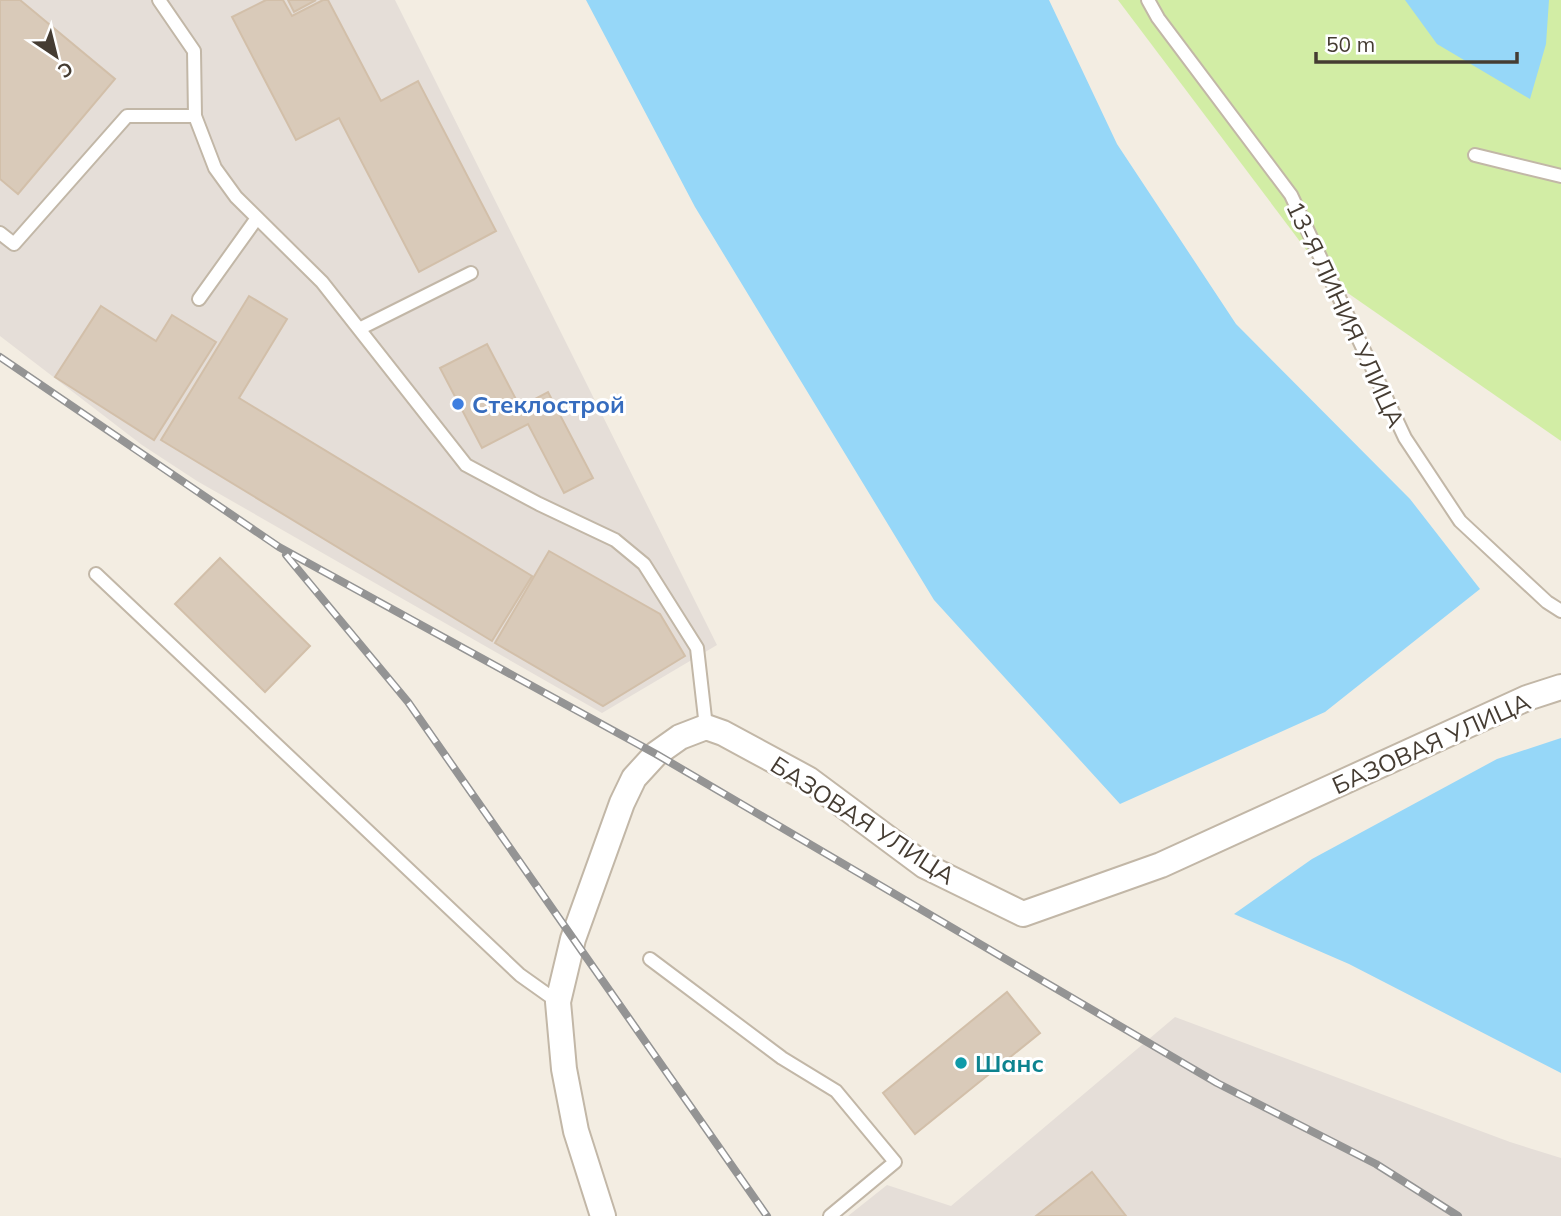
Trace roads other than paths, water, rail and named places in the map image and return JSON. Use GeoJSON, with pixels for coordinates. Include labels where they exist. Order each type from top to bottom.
{"type":"FeatureCollection","features":[{"type":"Feature","properties":{"kind":"street","name":"БАЗОВАЯ УЛИЦА"},"geometry":{"type":"LineString","coordinates":[[706,727],[723,733],[808,779],[925,866],[1023,914],[1161,865],[1527,698],[1561,687]]}},
{"type":"Feature","properties":{"kind":"street"},"geometry":{"type":"LineString","coordinates":[[603,1216],[576,1131],[564,1069],[558,1002],[573,939],[622,803],[634,778],[656,754],[680,737],[706,727]]}},
{"type":"Feature","properties":{"kind":"lane"},"geometry":{"type":"LineString","coordinates":[[159,0],[194,51],[195,116],[215,168],[236,197],[322,282],[466,465],[539,505],[615,540],[644,564],[697,648],[706,727]]}},
{"type":"Feature","properties":{"kind":"lane","name":"13-Я ЛИНИЯ УЛИЦА"},"geometry":{"type":"LineString","coordinates":[[1148,0],[1166,29],[1291,195],[1405,438],[1460,521],[1547,602],[1561,611]]}},
{"type":"Feature","properties":{"kind":"lane"},"geometry":{"type":"LineString","coordinates":[[0,233],[14,244],[127,116],[195,116]]}},
{"type":"Feature","properties":{"kind":"lane"},"geometry":{"type":"LineString","coordinates":[[1475,155],[1561,176]]}},
{"type":"Feature","properties":{"kind":"lane"},"geometry":{"type":"LineString","coordinates":[[199,299],[257,218]]}},
{"type":"Feature","properties":{"kind":"lane"},"geometry":{"type":"LineString","coordinates":[[359,329],[471,273]]}},
{"type":"Feature","properties":{"kind":"lane"},"geometry":{"type":"LineString","coordinates":[[96,574],[520,975],[558,1002]]}},
{"type":"Feature","properties":{"kind":"lane"},"geometry":{"type":"LineString","coordinates":[[650,959],[782,1058],[836,1091],[895,1162],[830,1216]]}},
{"type":"Feature","properties":{"kind":"water"},"geometry":{"type":"Polygon","coordinates":[[[586,0],[1049,0],[1117,144],[1236,324],[1410,499],[1480,589],[1325,712],[1120,804],[934,600],[695,207],[586,0]]]}},
{"type":"Feature","properties":{"kind":"water"},"geometry":{"type":"Polygon","coordinates":[[[1405,0],[1549,0],[1546,44],[1530,99],[1437,44],[1405,0]]]}},
{"type":"Feature","properties":{"kind":"water"},"geometry":{"type":"Polygon","coordinates":[[[1561,738],[1561,1073],[1349,964],[1234,914],[1312,859],[1497,759],[1561,738]]]}},
{"type":"Feature","properties":{"kind":"railway"},"geometry":{"type":"LineString","coordinates":[[0,357],[279,547],[656,754],[1217,1083],[1376,1164],[1458,1216]]}},
{"type":"Feature","properties":{"kind":"railway"},"geometry":{"type":"LineString","coordinates":[[286,555],[408,702],[767,1216]]}},
{"type":"Feature","properties":{"kind":"place","name":"Стеклострой"},"geometry":{"type":"Point","coordinates":[458,404]}},
{"type":"Feature","properties":{"kind":"place","name":"Шанс"},"geometry":{"type":"Point","coordinates":[961,1063]}}]}
